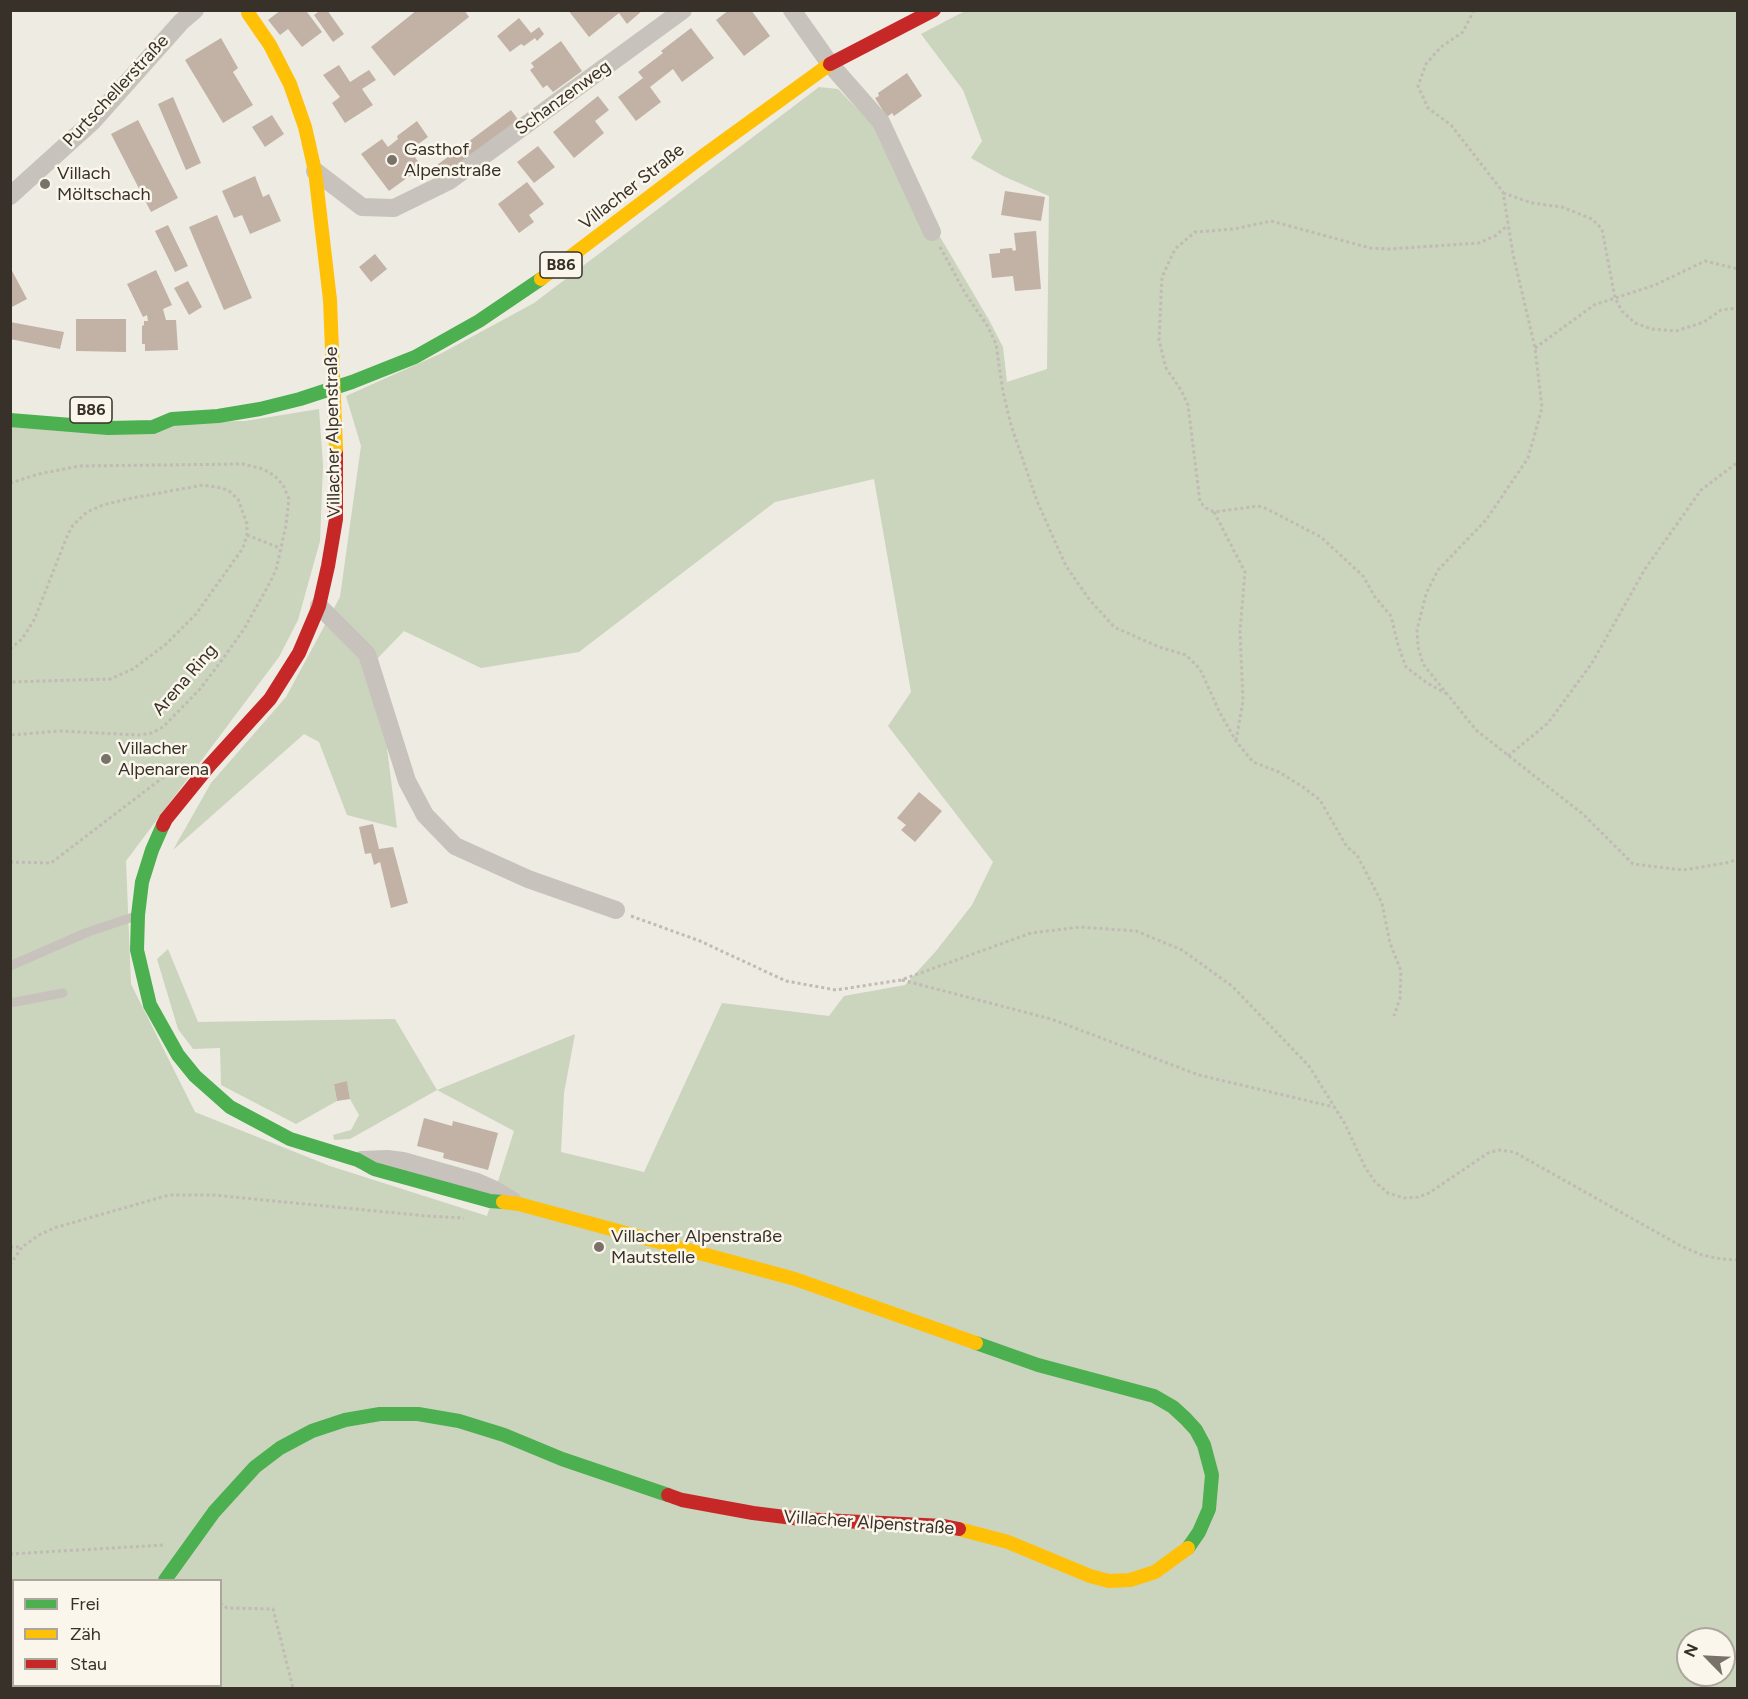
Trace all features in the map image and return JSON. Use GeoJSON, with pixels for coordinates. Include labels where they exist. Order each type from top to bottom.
{"type":"FeatureCollection","features":[{"type":"Feature","properties":{"kind":"street","name":"Purtschellerstraße"},"geometry":{"type":"LineString","coordinates":[[10,196],[93,121],[181,22],[195,10]]}},
{"type":"Feature","properties":{"kind":"street","name":"Schanzenweg"},"geometry":{"type":"LineString","coordinates":[[315,171],[362,207],[394,208],[449,181],[683,10]]}},
{"type":"Feature","properties":{"kind":"street"},"geometry":{"type":"LineString","coordinates":[[792,10],[830,64],[881,122],[932,232]]}},
{"type":"Feature","properties":{"kind":"street","name":"Villacher Straße"},"geometry":{"type":"LineString","coordinates":[[10,420],[131,429],[153,427],[172,419],[218,416],[260,409],[352,382],[415,357],[479,321],[560,266],[703,156],[830,64],[934,10]]}},
{"type":"Feature","properties":{"kind":"street","name":"Villacher Alpenstraße"},"geometry":{"type":"LineString","coordinates":[[166,1579],[232,1491],[255,1467],[280,1448],[323,1428],[345,1420],[380,1414],[418,1414],[459,1421],[504,1435],[572,1462],[682,1500],[801,1519],[944,1526],[979,1533],[1008,1542],[1090,1576],[1109,1581],[1130,1580],[1155,1572],[1188,1548],[1199,1532],[1209,1509],[1212,1475],[1204,1445],[1196,1430],[1173,1407],[1155,1396],[1038,1365],[795,1279],[519,1204],[477,1182],[403,1161],[358,1160],[290,1139],[230,1107],[195,1076],[178,1055],[150,1005],[137,950],[142,882],[152,850],[166,819],[209,766],[270,699],[299,653],[319,606],[336,519],[336,449],[330,300],[315,171],[305,127],[290,84],[270,45],[247,11]]}},
{"type":"Feature","properties":{"kind":"street","name":"Villacher Straße"},"geometry":{"type":"LineString","coordinates":[[156,412],[172,419]]}},
{"type":"Feature","properties":{"kind":"street"},"geometry":{"type":"LineString","coordinates":[[319,606],[367,654],[407,781],[425,815],[455,846],[528,879],[615,910]]}},
{"type":"Feature","properties":{"kind":"lane"},"geometry":{"type":"LineString","coordinates":[[10,966],[88,932],[138,915]]}},
{"type":"Feature","properties":{"kind":"lane"},"geometry":{"type":"LineString","coordinates":[[10,1003],[63,993]]}},
{"type":"Feature","properties":{"kind":"path"},"geometry":{"type":"LineString","coordinates":[[1474,10],[1463,32],[1441,47],[1426,64],[1418,86],[1428,108],[1451,125],[1503,192],[1513,254],[1535,348],[1542,408],[1528,458],[1486,520],[1438,570],[1426,594],[1417,630],[1418,647],[1423,664],[1476,730],[1584,815],[1633,864],[1683,870],[1737,859]]}},
{"type":"Feature","properties":{"kind":"path"},"geometry":{"type":"LineString","coordinates":[[1503,192],[1532,202],[1562,207],[1592,219],[1602,229],[1615,298],[1622,311],[1635,323],[1653,329],[1676,331],[1704,322],[1721,310],[1737,308]]}},
{"type":"Feature","properties":{"kind":"path"},"geometry":{"type":"LineString","coordinates":[[1448,695],[1406,667],[1391,616],[1363,576],[1321,537],[1265,508],[1258,506],[1214,512],[1200,502],[1188,405],[1166,368],[1159,340],[1162,277],[1174,249],[1195,232],[1234,229],[1271,220],[1370,248],[1389,249],[1479,243],[1495,236],[1508,225]]}},
{"type":"Feature","properties":{"kind":"path"},"geometry":{"type":"LineString","coordinates":[[932,232],[996,344],[1002,392],[1011,425],[1037,501],[1066,566],[1089,599],[1114,627],[1159,647],[1186,655],[1200,669],[1220,713],[1236,741],[1253,762],[1279,772],[1320,800],[1347,847],[1357,855],[1382,903],[1390,943],[1401,971],[1400,998],[1394,1016]]}},
{"type":"Feature","properties":{"kind":"path"},"geometry":{"type":"LineString","coordinates":[[1535,348],[1594,305],[1655,285],[1705,261],[1737,269]]}},
{"type":"Feature","properties":{"kind":"path"},"geometry":{"type":"LineString","coordinates":[[1508,756],[1548,723],[1593,663],[1645,569],[1701,490],[1737,462]]}},
{"type":"Feature","properties":{"kind":"path","name":"Arena Ring"},"geometry":{"type":"LineString","coordinates":[[10,483],[39,474],[79,466],[243,464],[263,469],[275,476],[287,492],[289,508],[276,570],[244,629],[200,689],[164,727],[152,733],[139,735],[60,731],[10,735]]}},
{"type":"Feature","properties":{"kind":"path"},"geometry":{"type":"LineString","coordinates":[[10,649],[22,639],[34,620],[73,525],[95,508],[184,487],[213,485],[229,491],[237,499],[247,524],[247,535],[280,548]]}},
{"type":"Feature","properties":{"kind":"path"},"geometry":{"type":"LineString","coordinates":[[1214,512],[1245,572],[1240,631],[1243,701],[1236,741]]}},
{"type":"Feature","properties":{"kind":"path","name":"Arena Ring"},"geometry":{"type":"LineString","coordinates":[[10,682],[97,681],[121,675],[133,669],[165,645],[196,614],[243,548],[247,535]]}},
{"type":"Feature","properties":{"kind":"path"},"geometry":{"type":"LineString","coordinates":[[10,862],[51,863],[174,769],[209,766]]}},
{"type":"Feature","properties":{"kind":"path"},"geometry":{"type":"LineString","coordinates":[[615,910],[700,941],[786,981],[836,990],[901,980],[1031,933],[1081,927],[1136,931],[1182,950],[1232,986],[1310,1066],[1345,1124],[1365,1167],[1375,1182],[1388,1193],[1404,1198],[1418,1197],[1429,1193],[1488,1154],[1499,1150],[1514,1152],[1681,1246],[1702,1255],[1737,1260]]}},
{"type":"Feature","properties":{"kind":"path"},"geometry":{"type":"LineString","coordinates":[[901,980],[1051,1019],[1199,1075],[1334,1107]]}},
{"type":"Feature","properties":{"kind":"path"},"geometry":{"type":"LineString","coordinates":[[10,1265],[22,1247],[54,1228],[169,1195],[213,1195],[427,1216],[474,1218]]}},
{"type":"Feature","properties":{"kind":"path"},"geometry":{"type":"LineString","coordinates":[[10,1247],[22,1247]]}},
{"type":"Feature","properties":{"kind":"path"},"geometry":{"type":"LineString","coordinates":[[10,1554],[192,1544]]}},
{"type":"Feature","properties":{"kind":"path"},"geometry":{"type":"LineString","coordinates":[[222,1604],[227,1608],[273,1609],[293,1689]]}},
{"type":"Feature","properties":{"kind":"green space"},"geometry":{"type":"Polygon","coordinates":[[[965,11],[1737,11],[1737,1688],[11,1688],[10,425],[245,421],[319,409],[323,465],[320,541],[298,620],[279,657],[126,861],[131,984],[195,1112],[330,1166],[487,1216],[514,1131],[437,1090],[575,1034],[564,1093],[561,1152],[644,1172],[722,1003],[829,1016],[844,996],[905,985],[936,951],[972,905],[993,862],[888,726],[911,692],[874,479],[775,502],[579,652],[481,668],[404,631],[376,660],[397,828],[347,815],[319,742],[304,734],[173,850],[211,783],[286,697],[340,597],[361,446],[346,396],[442,353],[534,303],[819,87],[838,89],[876,128],[1003,347],[1007,382],[1047,369],[1049,196],[1003,176],[971,158],[982,141],[963,90],[921,34],[965,11]]]}},
{"type":"Feature","properties":{"kind":"green space"},"geometry":{"type":"Polygon","coordinates":[[[168,949],[198,1022],[395,1019],[437,1090],[350,1139],[334,1140],[333,1135],[351,1130],[359,1115],[350,1099],[347,1081],[334,1084],[337,1101],[296,1124],[221,1085],[220,1048],[193,1049],[178,1029],[157,959],[168,949]]]}},
{"type":"Feature","properties":{"kind":"building"},"geometry":{"type":"Polygon","coordinates":[[[281,10],[309,10],[307,12],[322,32],[302,47],[288,29],[280,35],[268,20],[281,10]]]}},
{"type":"Feature","properties":{"kind":"building"},"geometry":{"type":"Polygon","coordinates":[[[321,10],[327,10],[344,34],[333,42],[314,15],[321,10]]]}},
{"type":"Feature","properties":{"kind":"building"},"geometry":{"type":"Polygon","coordinates":[[[417,10],[464,10],[469,17],[394,76],[371,47],[417,10]]]}},
{"type":"Feature","properties":{"kind":"building"},"geometry":{"type":"Polygon","coordinates":[[[568,10],[643,10],[627,24],[619,13],[589,37],[568,10]]]}},
{"type":"Feature","properties":{"kind":"building"},"geometry":{"type":"Polygon","coordinates":[[[729,10],[751,10],[770,36],[744,56],[716,20],[729,10]]]}},
{"type":"Feature","properties":{"kind":"building"},"geometry":{"type":"Polygon","coordinates":[[[519,18],[531,33],[539,27],[544,34],[537,41],[535,38],[510,52],[497,36],[519,18]]]}},
{"type":"Feature","properties":{"kind":"building"},"geometry":{"type":"Polygon","coordinates":[[[691,28],[714,58],[682,82],[673,69],[650,87],[661,102],[636,121],[618,97],[643,78],[638,72],[691,28]]]}},
{"type":"Feature","properties":{"kind":"building"},"geometry":{"type":"Polygon","coordinates":[[[221,38],[238,68],[233,72],[253,105],[223,123],[185,60],[221,38]]]}},
{"type":"Feature","properties":{"kind":"building"},"geometry":{"type":"Polygon","coordinates":[[[561,41],[582,71],[553,92],[547,85],[543,88],[530,70],[534,67],[531,63],[561,41]]]}},
{"type":"Feature","properties":{"kind":"building"},"geometry":{"type":"Polygon","coordinates":[[[339,65],[350,82],[369,70],[376,80],[362,89],[373,105],[345,123],[332,103],[340,97],[323,75],[339,65]]]}},
{"type":"Feature","properties":{"kind":"building"},"geometry":{"type":"Polygon","coordinates":[[[907,73],[922,96],[894,116],[892,113],[887,117],[875,98],[879,96],[878,93],[907,73]]]}},
{"type":"Feature","properties":{"kind":"building"},"geometry":{"type":"Polygon","coordinates":[[[598,96],[609,110],[595,121],[604,133],[574,158],[553,132],[598,96]]]}},
{"type":"Feature","properties":{"kind":"building"},"geometry":{"type":"Polygon","coordinates":[[[173,97],[201,163],[186,170],[158,104],[173,97]]]}},
{"type":"Feature","properties":{"kind":"building"},"geometry":{"type":"Polygon","coordinates":[[[511,110],[519,121],[445,177],[437,165],[511,110]]]}},
{"type":"Feature","properties":{"kind":"building"},"geometry":{"type":"Polygon","coordinates":[[[272,115],[284,134],[265,147],[252,127],[272,115]]]}},
{"type":"Feature","properties":{"kind":"building"},"geometry":{"type":"Polygon","coordinates":[[[138,120],[178,198],[151,212],[111,134],[138,120]]]}},
{"type":"Feature","properties":{"kind":"building","name":"Gasthof Alpenstraße"},"geometry":{"type":"Polygon","coordinates":[[[417,121],[428,137],[410,150],[422,167],[389,191],[361,154],[382,139],[388,147],[398,139],[397,136],[417,121]]]}},
{"type":"Feature","properties":{"kind":"building"},"geometry":{"type":"Polygon","coordinates":[[[538,146],[555,167],[534,183],[517,162],[538,146]]]}},
{"type":"Feature","properties":{"kind":"building"},"geometry":{"type":"Polygon","coordinates":[[[255,176],[263,197],[269,194],[281,221],[250,234],[242,215],[234,218],[222,191],[255,176]]]}},
{"type":"Feature","properties":{"kind":"building"},"geometry":{"type":"Polygon","coordinates":[[[527,182],[544,204],[529,215],[534,222],[519,233],[498,204],[527,182]]]}},
{"type":"Feature","properties":{"kind":"building"},"geometry":{"type":"Polygon","coordinates":[[[1005,191],[1045,197],[1041,221],[1001,215],[1005,191]]]}},
{"type":"Feature","properties":{"kind":"building"},"geometry":{"type":"Polygon","coordinates":[[[217,215],[252,298],[224,310],[189,227],[217,215]]]}},
{"type":"Feature","properties":{"kind":"building"},"geometry":{"type":"Polygon","coordinates":[[[168,225],[188,266],[175,272],[155,231],[168,225]]]}},
{"type":"Feature","properties":{"kind":"building"},"geometry":{"type":"Polygon","coordinates":[[[1036,231],[1041,289],[1015,291],[1013,276],[992,278],[989,254],[1000,253],[1000,249],[1016,250],[1014,233],[1036,231]]]}},
{"type":"Feature","properties":{"kind":"building"},"geometry":{"type":"Polygon","coordinates":[[[375,254],[387,269],[371,282],[359,267],[375,254]]]}},
{"type":"Feature","properties":{"kind":"building"},"geometry":{"type":"Polygon","coordinates":[[[10,267],[27,299],[10,308],[10,267]]]}},
{"type":"Feature","properties":{"kind":"building"},"geometry":{"type":"Polygon","coordinates":[[[156,270],[172,305],[163,309],[166,320],[176,320],[178,350],[145,351],[145,344],[142,344],[142,326],[144,321],[148,321],[147,315],[143,317],[127,284],[156,270]]]}},
{"type":"Feature","properties":{"kind":"building"},"geometry":{"type":"Polygon","coordinates":[[[188,281],[202,307],[189,315],[174,288],[188,281]]]}},
{"type":"Feature","properties":{"kind":"building"},"geometry":{"type":"Polygon","coordinates":[[[76,319],[126,319],[126,352],[76,351],[76,319]]]}},
{"type":"Feature","properties":{"kind":"building"},"geometry":{"type":"Polygon","coordinates":[[[10,322],[64,332],[60,349],[10,339],[10,322]]]}},
{"type":"Feature","properties":{"kind":"building"},"geometry":{"type":"Polygon","coordinates":[[[919,792],[942,811],[915,842],[901,830],[906,825],[897,818],[919,792]]]}},
{"type":"Feature","properties":{"kind":"building"},"geometry":{"type":"Polygon","coordinates":[[[373,824],[379,849],[393,847],[408,903],[391,908],[380,862],[374,865],[371,853],[365,854],[359,827],[373,824]]]}},
{"type":"Feature","properties":{"kind":"building"},"geometry":{"type":"Polygon","coordinates":[[[347,1081],[350,1099],[337,1101],[334,1084],[347,1081]]]}},
{"type":"Feature","properties":{"kind":"building"},"geometry":{"type":"Polygon","coordinates":[[[424,1118],[452,1126],[453,1121],[498,1133],[488,1170],[443,1158],[444,1153],[417,1146],[424,1118]]]}},
{"type":"Feature","properties":{"kind":"traffic: fast"},"geometry":{"type":"LineString","coordinates":[[10,420],[108,428],[153,427],[172,419],[218,416],[300,399],[352,382],[415,357],[479,321],[541,279]]}},
{"type":"Feature","properties":{"kind":"traffic: fast"},"geometry":{"type":"LineString","coordinates":[[163,825],[142,882],[137,950],[150,1005],[178,1055],[195,1076],[230,1107],[290,1139],[358,1160],[374,1169],[490,1201],[503,1202]]}},
{"type":"Feature","properties":{"kind":"traffic: fast"},"geometry":{"type":"LineString","coordinates":[[976,1343],[1038,1365],[1154,1396],[1173,1407],[1186,1419],[1196,1430],[1204,1445],[1212,1475],[1209,1509],[1199,1532],[1188,1548]]}},
{"type":"Feature","properties":{"kind":"traffic: fast"},"geometry":{"type":"LineString","coordinates":[[166,1579],[214,1512],[255,1467],[280,1448],[312,1431],[345,1420],[380,1414],[418,1414],[459,1421],[504,1435],[562,1459],[668,1495]]}},
{"type":"Feature","properties":{"kind":"traffic: slow"},"geometry":{"type":"LineString","coordinates":[[248,13],[270,45],[290,84],[305,127],[315,171],[330,300]]}},
{"type":"Feature","properties":{"kind":"traffic: slow"},"geometry":{"type":"LineString","coordinates":[[541,279],[703,156],[830,64]]}},
{"type":"Feature","properties":{"kind":"traffic: slow"},"geometry":{"type":"LineString","coordinates":[[330,300],[336,449]]}},
{"type":"Feature","properties":{"kind":"traffic: slow"},"geometry":{"type":"LineString","coordinates":[[503,1202],[519,1204],[795,1279],[976,1343]]}},
{"type":"Feature","properties":{"kind":"traffic: slow"},"geometry":{"type":"LineString","coordinates":[[959,1529],[1008,1542],[1090,1576],[1109,1581],[1130,1580],[1155,1572],[1188,1548]]}},
{"type":"Feature","properties":{"kind":"traffic: jam"},"geometry":{"type":"LineString","coordinates":[[830,64],[934,10]]}},
{"type":"Feature","properties":{"kind":"traffic: jam"},"geometry":{"type":"LineString","coordinates":[[163,825],[209,766],[270,699],[299,653],[319,606],[328,566],[336,519],[336,449]]}},
{"type":"Feature","properties":{"kind":"traffic: jam"},"geometry":{"type":"LineString","coordinates":[[668,1495],[682,1500],[753,1513],[801,1519],[944,1526],[959,1529]]}},
{"type":"Feature","properties":{"kind":"place","name":"Gasthof Alpenstraße"},"geometry":{"type":"Point","coordinates":[392,160]}},
{"type":"Feature","properties":{"kind":"place","name":"Villach Möltschach"},"geometry":{"type":"Point","coordinates":[45,184]}},
{"type":"Feature","properties":{"kind":"place","name":"Villacher Alpenarena"},"geometry":{"type":"Point","coordinates":[106,759]}},
{"type":"Feature","properties":{"kind":"place","name":"Villacher Alpenstraße Mautstelle"},"geometry":{"type":"Point","coordinates":[599,1247]}}]}
